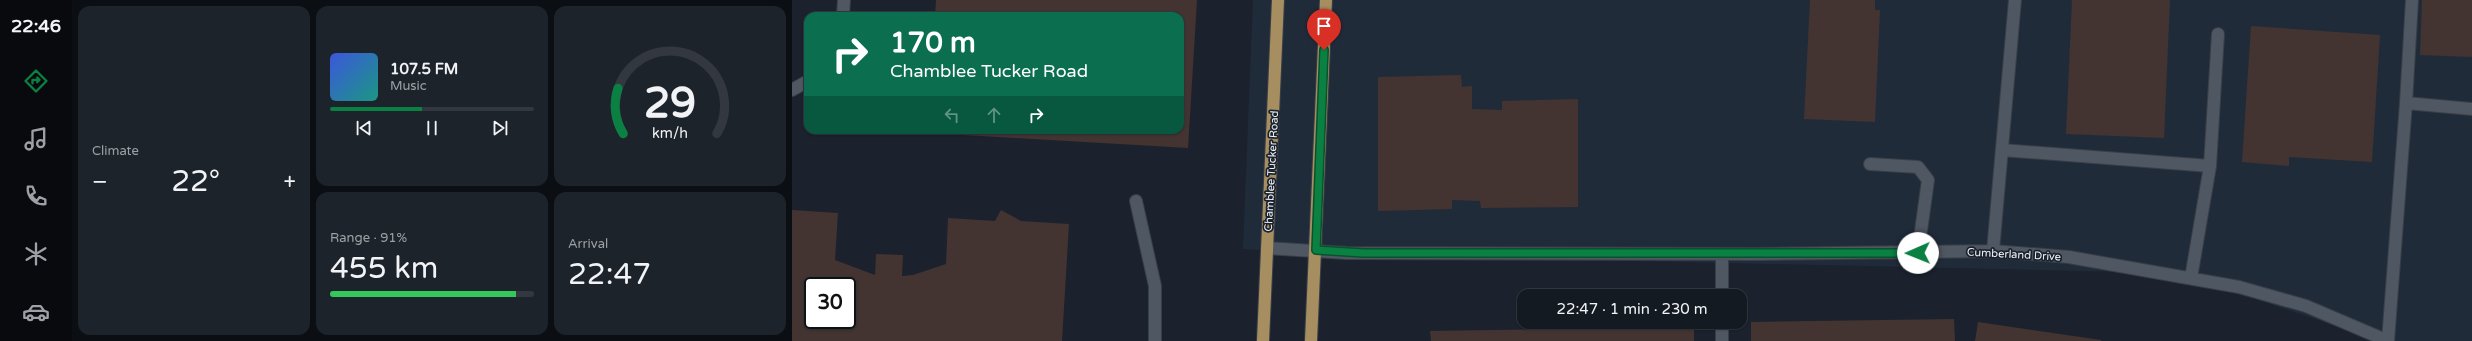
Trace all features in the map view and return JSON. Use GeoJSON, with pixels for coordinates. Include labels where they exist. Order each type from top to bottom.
{"type":"FeatureCollection","features":[{"type":"Feature","properties":{"kind":"main road","name":"Chamblee Tucker Road"},"geometry":{"type":"LineString","coordinates":[[1263,341],[1278,0]]}},
{"type":"Feature","properties":{"kind":"main road"},"geometry":{"type":"LineString","coordinates":[[1311,341],[1326,0]]}},
{"type":"Feature","properties":{"kind":"street"},"geometry":{"type":"LineString","coordinates":[[843,12],[844,0]]}},
{"type":"Feature","properties":{"kind":"street"},"geometry":{"type":"LineString","coordinates":[[1993,251],[2015,0]]}},
{"type":"Feature","properties":{"kind":"street"},"geometry":{"type":"LineString","coordinates":[[2388,341],[2406,103],[2412,0]]}},
{"type":"Feature","properties":{"kind":"street"},"geometry":{"type":"LineString","coordinates":[[2191,278],[2210,166],[2218,34]]}},
{"type":"Feature","properties":{"kind":"street"},"geometry":{"type":"LineString","coordinates":[[792,90],[804,83]]}},
{"type":"Feature","properties":{"kind":"street"},"geometry":{"type":"LineString","coordinates":[[2406,103],[2472,109]]}},
{"type":"Feature","properties":{"kind":"street"},"geometry":{"type":"LineString","coordinates":[[2002,150],[2210,166]]}},
{"type":"Feature","properties":{"kind":"street"},"geometry":{"type":"LineString","coordinates":[[1870,164],[1918,166],[1928,180],[1918,253]]}},
{"type":"Feature","properties":{"kind":"street"},"geometry":{"type":"LineString","coordinates":[[1136,201],[1155,286],[1154,341]]}},
{"type":"Feature","properties":{"kind":"street","name":"Cumberland Drive"},"geometry":{"type":"LineString","coordinates":[[1267,248],[1355,253],[1722,254],[1993,251],[2069,257],[2239,287],[2306,306],[2388,341]]}},
{"type":"Feature","properties":{"kind":"street"},"geometry":{"type":"LineString","coordinates":[[1722,254],[1722,289]]}},
{"type":"Feature","properties":{"kind":"street"},"geometry":{"type":"LineString","coordinates":[[1722,329],[1722,341]]}},
{"type":"Feature","properties":{"kind":"shaded area"},"geometry":{"type":"Polygon","coordinates":[[[1253,0],[2472,0],[2472,341],[2380,341],[2178,273],[1367,255],[1243,249],[1253,0]]]}},
{"type":"Feature","properties":{"kind":"building"},"geometry":{"type":"Polygon","coordinates":[[[936,0],[1197,0],[1188,148],[946,134],[1184,134],[1184,12],[935,12],[936,0]]]}},
{"type":"Feature","properties":{"kind":"building"},"geometry":{"type":"Polygon","coordinates":[[[1810,0],[1875,0],[1875,10],[1880,10],[1875,122],[1804,119],[1810,0]]]}},
{"type":"Feature","properties":{"kind":"building"},"geometry":{"type":"Polygon","coordinates":[[[2072,0],[2170,0],[2164,138],[2066,134],[2072,0]]]}},
{"type":"Feature","properties":{"kind":"building"},"geometry":{"type":"Polygon","coordinates":[[[2422,0],[2472,0],[2472,57],[2420,55],[2422,0]]]}},
{"type":"Feature","properties":{"kind":"building"},"geometry":{"type":"Polygon","coordinates":[[[2251,26],[2380,35],[2372,162],[2289,157],[2289,166],[2242,162],[2251,26]]]}},
{"type":"Feature","properties":{"kind":"building"},"geometry":{"type":"Polygon","coordinates":[[[1461,75],[1462,87],[1472,86],[1472,109],[1502,110],[1502,101],[1578,99],[1578,207],[1481,208],[1480,201],[1452,200],[1452,209],[1378,211],[1378,77],[1461,75]]]}},
{"type":"Feature","properties":{"kind":"building"},"geometry":{"type":"Polygon","coordinates":[[[792,210],[838,213],[835,260],[875,275],[876,254],[903,255],[902,276],[913,275],[946,264],[948,218],[995,221],[1001,210],[1021,221],[1069,224],[1062,341],[792,341],[792,210]]]}},
{"type":"Feature","properties":{"kind":"building"},"geometry":{"type":"Polygon","coordinates":[[[1954,319],[1955,341],[1751,341],[1751,322],[1954,319]]]}},
{"type":"Feature","properties":{"kind":"building"},"geometry":{"type":"Polygon","coordinates":[[[1978,322],[2101,340],[2101,341],[1975,341],[1978,322]]]}},
{"type":"Feature","properties":{"kind":"building"},"geometry":{"type":"Polygon","coordinates":[[[1694,329],[1694,341],[1431,341],[1430,331],[1694,329]]]}},
{"type":"Feature","properties":{"kind":"route"},"geometry":{"type":"LineString","coordinates":[[1324,50],[1316,250],[1347,253],[1918,253]]}}]}
